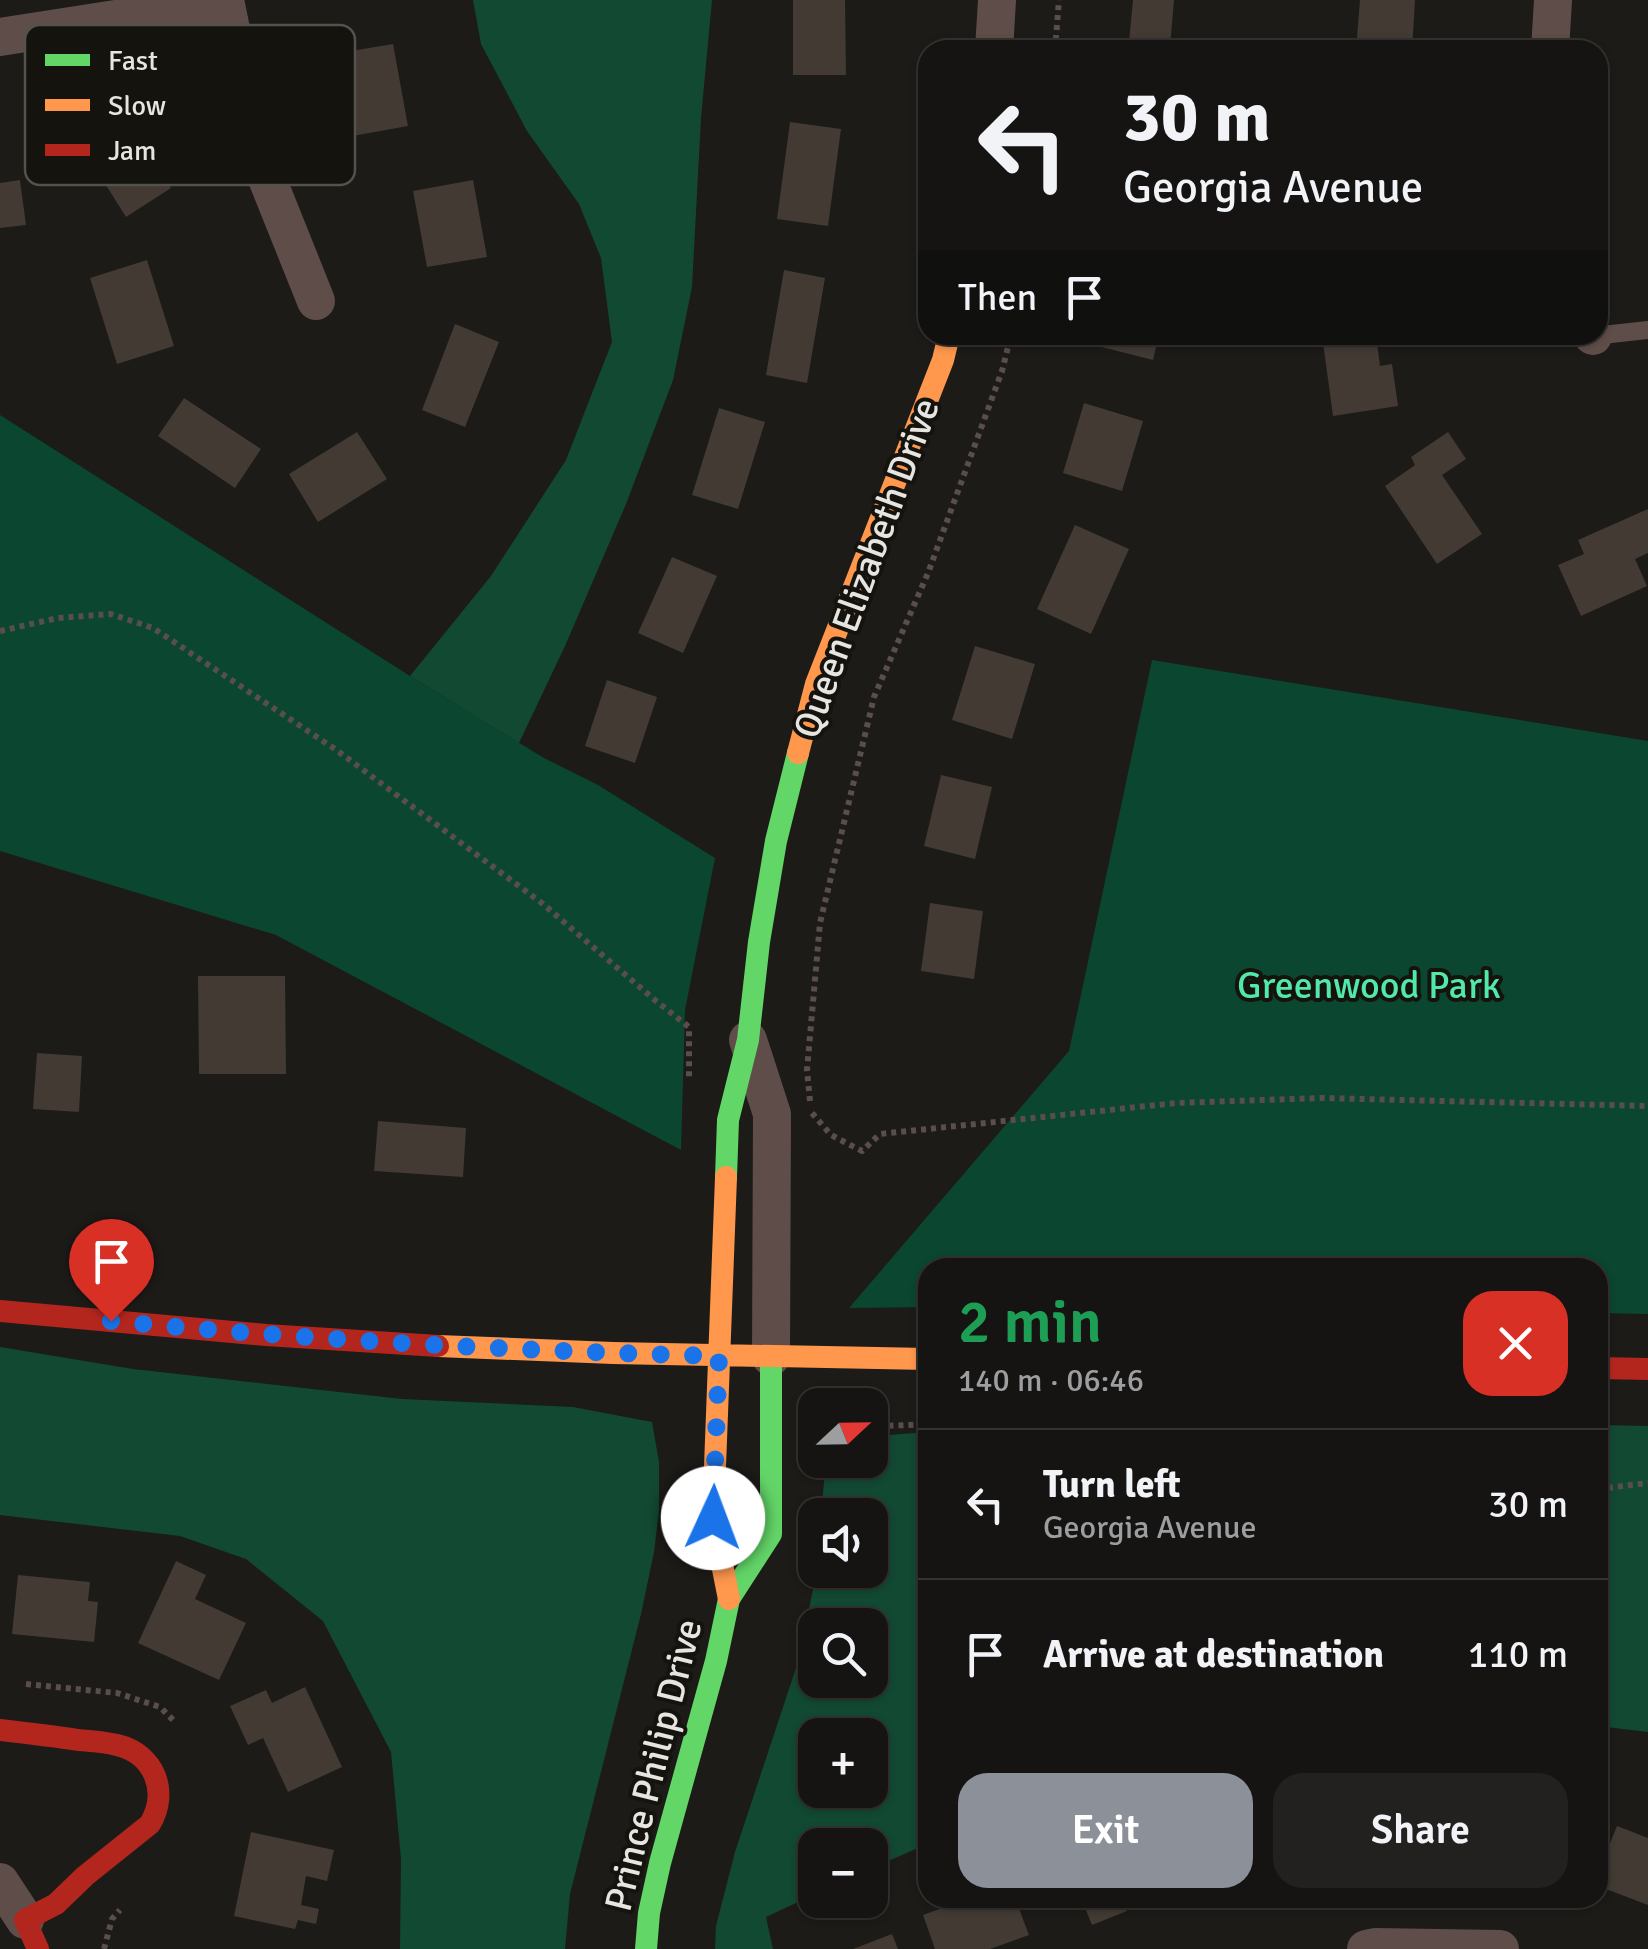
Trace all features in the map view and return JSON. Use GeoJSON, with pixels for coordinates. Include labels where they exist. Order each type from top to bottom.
{"type":"FeatureCollection","features":[{"type":"Feature","properties":{"kind":"street"},"geometry":{"type":"LineString","coordinates":[[994,40],[996,0]]}},
{"type":"Feature","properties":{"kind":"street"},"geometry":{"type":"LineString","coordinates":[[1551,40],[1553,0]]}},
{"type":"Feature","properties":{"kind":"street"},"geometry":{"type":"LineString","coordinates":[[77,25],[225,3]]}},
{"type":"Feature","properties":{"kind":"street"},"geometry":{"type":"LineString","coordinates":[[0,37],[25,33]]}},
{"type":"Feature","properties":{"kind":"street"},"geometry":{"type":"LineString","coordinates":[[270,185],[316,302]]}},
{"type":"Feature","properties":{"kind":"street","name":"Queen Elizabeth Drive"},"geometry":{"type":"LineString","coordinates":[[719,1356],[728,1120],[748,1040],[776,841],[816,684],[947,345]]}},
{"type":"Feature","properties":{"kind":"street","name":"Queen Elizabeth Drive"},"geometry":{"type":"LineString","coordinates":[[748,1040],[772,1114],[772,1357]]}},
{"type":"Feature","properties":{"kind":"street"},"geometry":{"type":"LineString","coordinates":[[0,1311],[315,1339],[548,1351],[918,1359]]}},
{"type":"Feature","properties":{"kind":"street","name":"Prince Philip Drive"},"geometry":{"type":"LineString","coordinates":[[719,1356],[713,1518],[729,1599]]}},
{"type":"Feature","properties":{"kind":"street","name":"Prince Philip Drive"},"geometry":{"type":"LineString","coordinates":[[646,1949],[660,1863],[716,1661],[729,1599],[772,1534],[772,1357]]}},
{"type":"Feature","properties":{"kind":"street"},"geometry":{"type":"LineString","coordinates":[[1608,1368],[1648,1369]]}},
{"type":"Feature","properties":{"kind":"street"},"geometry":{"type":"LineString","coordinates":[[0,1730],[121,1745],[146,1760],[154,1770],[160,1792],[150,1824],[85,1876],[31,1934],[0,1882]]}},
{"type":"Feature","properties":{"kind":"street"},"geometry":{"type":"LineString","coordinates":[[1366,1949],[1500,1949]]}},
{"type":"Feature","properties":{"kind":"lane"},"geometry":{"type":"LineString","coordinates":[[1608,334],[1648,330]]}},
{"type":"Feature","properties":{"kind":"path"},"geometry":{"type":"LineString","coordinates":[[1055,40],[1059,0]]}},
{"type":"Feature","properties":{"kind":"path"},"geometry":{"type":"LineString","coordinates":[[1008,345],[928,573],[874,697],[820,923],[807,1070],[812,1115],[831,1135],[862,1151],[880,1134],[1176,1104],[1320,1098],[1648,1106]]}},
{"type":"Feature","properties":{"kind":"path"},"geometry":{"type":"LineString","coordinates":[[0,631],[58,618],[110,614],[153,628],[335,748],[543,904],[690,1027]]}},
{"type":"Feature","properties":{"kind":"path"},"geometry":{"type":"LineString","coordinates":[[888,1426],[918,1424]]}},
{"type":"Feature","properties":{"kind":"path"},"geometry":{"type":"LineString","coordinates":[[1608,1488],[1648,1484]]}},
{"type":"Feature","properties":{"kind":"green space"},"geometry":{"type":"Polygon","coordinates":[[[473,0],[712,0],[692,287],[673,380],[626,504],[519,743],[410,676],[491,576],[566,460],[612,342],[601,258],[579,204],[527,131],[481,44],[473,0]]]}},
{"type":"Feature","properties":{"kind":"green space"},"geometry":{"type":"Polygon","coordinates":[[[0,415],[410,676],[715,858],[685,1010],[681,1150],[276,935],[0,851],[0,415]]]}},
{"type":"Feature","properties":{"kind":"green space","name":"Greenwood Park"},"geometry":{"type":"Polygon","coordinates":[[[1152,660],[1648,741],[1648,1314],[1608,1313],[1608,1258],[918,1258],[918,1307],[849,1308],[1069,1051],[1152,660]]]}},
{"type":"Feature","properties":{"kind":"green space"},"geometry":{"type":"Polygon","coordinates":[[[0,1347],[133,1369],[402,1399],[573,1407],[652,1422],[659,1462],[654,1552],[570,1894],[565,1949],[400,1949],[401,1859],[391,1752],[323,1621],[246,1559],[180,1536],[0,1515],[0,1347]]]}},
{"type":"Feature","properties":{"kind":"green space"},"geometry":{"type":"Polygon","coordinates":[[[1608,1425],[1648,1426],[1648,1732],[1608,1727],[1608,1425]]]}},
{"type":"Feature","properties":{"kind":"green space"},"geometry":{"type":"Polygon","coordinates":[[[918,1433],[918,1848],[888,1861],[888,1828],[798,1828],[798,1902],[766,1917],[773,1949],[715,1949],[716,1926],[735,1852],[798,1662],[798,1698],[888,1698],[888,1608],[809,1608],[813,1588],[888,1588],[888,1498],[823,1498],[824,1478],[888,1478],[888,1436],[918,1433]]]}},
{"type":"Feature","properties":{"kind":"building"},"geometry":{"type":"Polygon","coordinates":[[[793,0],[845,0],[846,75],[793,75],[793,0]]]}},
{"type":"Feature","properties":{"kind":"building"},"geometry":{"type":"Polygon","coordinates":[[[1133,0],[1174,0],[1171,40],[1129,40],[1133,0]]]}},
{"type":"Feature","properties":{"kind":"building"},"geometry":{"type":"Polygon","coordinates":[[[1360,0],[1415,0],[1413,40],[1357,40],[1360,0]]]}},
{"type":"Feature","properties":{"kind":"building"},"geometry":{"type":"Polygon","coordinates":[[[393,44],[408,126],[355,136],[355,50],[393,44]]]}},
{"type":"Feature","properties":{"kind":"building"},"geometry":{"type":"Polygon","coordinates":[[[790,122],[841,129],[828,226],[777,219],[790,122]]]}},
{"type":"Feature","properties":{"kind":"building"},"geometry":{"type":"Polygon","coordinates":[[[20,180],[26,225],[0,228],[0,183],[20,180]]]}},
{"type":"Feature","properties":{"kind":"building"},"geometry":{"type":"Polygon","coordinates":[[[473,180],[487,257],[427,267],[413,191],[473,180]]]}},
{"type":"Feature","properties":{"kind":"building"},"geometry":{"type":"Polygon","coordinates":[[[106,185],[169,185],[171,188],[126,217],[106,185]]]}},
{"type":"Feature","properties":{"kind":"building"},"geometry":{"type":"Polygon","coordinates":[[[147,260],[174,346],[117,364],[90,278],[147,260]]]}},
{"type":"Feature","properties":{"kind":"building"},"geometry":{"type":"Polygon","coordinates":[[[784,270],[825,278],[807,383],[766,375],[784,270]]]}},
{"type":"Feature","properties":{"kind":"building"},"geometry":{"type":"Polygon","coordinates":[[[455,324],[499,342],[465,427],[422,410],[455,324]]]}},
{"type":"Feature","properties":{"kind":"building"},"geometry":{"type":"Polygon","coordinates":[[[1098,345],[1157,345],[1153,360],[1098,345]]]}},
{"type":"Feature","properties":{"kind":"building"},"geometry":{"type":"Polygon","coordinates":[[[1323,345],[1377,345],[1380,366],[1392,364],[1398,406],[1333,416],[1323,345]]]}},
{"type":"Feature","properties":{"kind":"building"},"geometry":{"type":"Polygon","coordinates":[[[184,398],[261,449],[235,488],[158,436],[184,398]]]}},
{"type":"Feature","properties":{"kind":"building"},"geometry":{"type":"Polygon","coordinates":[[[1084,403],[1143,421],[1122,491],[1063,473],[1084,403]]]}},
{"type":"Feature","properties":{"kind":"building"},"geometry":{"type":"Polygon","coordinates":[[[719,408],[765,422],[738,509],[692,495],[719,408]]]}},
{"type":"Feature","properties":{"kind":"building"},"geometry":{"type":"Polygon","coordinates":[[[357,432],[387,479],[318,522],[289,474],[357,432]]]}},
{"type":"Feature","properties":{"kind":"building"},"geometry":{"type":"Polygon","coordinates":[[[1448,432],[1466,459],[1442,475],[1482,534],[1437,564],[1385,486],[1415,465],[1411,457],[1448,432]]]}},
{"type":"Feature","properties":{"kind":"building"},"geometry":{"type":"Polygon","coordinates":[[[1648,509],[1648,553],[1635,559],[1647,586],[1581,616],[1558,565],[1584,554],[1578,540],[1648,509]]]}},
{"type":"Feature","properties":{"kind":"building"},"geometry":{"type":"Polygon","coordinates":[[[1075,525],[1129,549],[1091,634],[1037,609],[1075,525]]]}},
{"type":"Feature","properties":{"kind":"building"},"geometry":{"type":"Polygon","coordinates":[[[672,557],[717,576],[683,653],[638,633],[672,557]]]}},
{"type":"Feature","properties":{"kind":"building"},"geometry":{"type":"Polygon","coordinates":[[[975,646],[1035,664],[1012,739],[952,720],[975,646]]]}},
{"type":"Feature","properties":{"kind":"building"},"geometry":{"type":"Polygon","coordinates":[[[607,680],[657,697],[635,763],[585,746],[607,680]]]}},
{"type":"Feature","properties":{"kind":"building"},"geometry":{"type":"Polygon","coordinates":[[[941,775],[992,787],[975,859],[924,846],[941,775]]]}},
{"type":"Feature","properties":{"kind":"building"},"geometry":{"type":"Polygon","coordinates":[[[930,903],[983,911],[974,979],[921,971],[930,903]]]}},
{"type":"Feature","properties":{"kind":"building"},"geometry":{"type":"Polygon","coordinates":[[[198,976],[285,976],[286,1074],[199,1074],[198,976]]]}},
{"type":"Feature","properties":{"kind":"building"},"geometry":{"type":"Polygon","coordinates":[[[37,1053],[82,1056],[79,1112],[33,1109],[37,1053]]]}},
{"type":"Feature","properties":{"kind":"building"},"geometry":{"type":"Polygon","coordinates":[[[378,1121],[466,1128],[463,1177],[374,1171],[378,1121]]]}},
{"type":"Feature","properties":{"kind":"building"},"geometry":{"type":"Polygon","coordinates":[[[176,1561],[206,1575],[195,1599],[246,1623],[219,1680],[138,1643],[176,1561]]]}},
{"type":"Feature","properties":{"kind":"building"},"geometry":{"type":"Polygon","coordinates":[[[18,1575],[90,1582],[88,1601],[98,1602],[94,1642],[12,1634],[18,1575]]]}},
{"type":"Feature","properties":{"kind":"building"},"geometry":{"type":"Polygon","coordinates":[[[305,1687],[342,1767],[288,1792],[263,1738],[248,1745],[230,1706],[266,1690],[272,1703],[305,1687]]]}},
{"type":"Feature","properties":{"kind":"building"},"geometry":{"type":"Polygon","coordinates":[[[1617,1826],[1648,1838],[1648,1905],[1608,1890],[1608,1848],[1617,1826]]]}},
{"type":"Feature","properties":{"kind":"building"},"geometry":{"type":"Polygon","coordinates":[[[251,1832],[334,1850],[327,1881],[306,1876],[301,1905],[319,1909],[316,1924],[298,1920],[295,1929],[234,1916],[251,1832]]]}},
{"type":"Feature","properties":{"kind":"building"},"geometry":{"type":"Polygon","coordinates":[[[942,1908],[1019,1908],[1029,1935],[990,1949],[935,1949],[923,1915],[942,1908]]]}},
{"type":"Feature","properties":{"kind":"building"},"geometry":{"type":"Polygon","coordinates":[[[1085,1908],[1127,1911],[1092,1925],[1085,1908]]]}},
{"type":"Feature","properties":{"kind":"building"},"geometry":{"type":"Polygon","coordinates":[[[892,1934],[898,1949],[853,1949],[892,1934]]]}},
{"type":"Feature","properties":{"kind":"traffic: fast"},"geometry":{"type":"LineString","coordinates":[[726,1177],[728,1120],[748,1040],[776,841],[798,753]]}},
{"type":"Feature","properties":{"kind":"traffic: fast"},"geometry":{"type":"LineString","coordinates":[[646,1949],[660,1863],[716,1661],[729,1599],[771,1534],[771,1357]]}},
{"type":"Feature","properties":{"kind":"traffic: slow"},"geometry":{"type":"LineString","coordinates":[[798,753],[816,684],[947,345]]}},
{"type":"Feature","properties":{"kind":"traffic: slow"},"geometry":{"type":"LineString","coordinates":[[726,1177],[713,1519],[729,1599]]}},
{"type":"Feature","properties":{"kind":"traffic: slow"},"geometry":{"type":"LineString","coordinates":[[438,1346],[918,1359]]}},
{"type":"Feature","properties":{"kind":"traffic: jam"},"geometry":{"type":"LineString","coordinates":[[0,1311],[438,1346]]}},
{"type":"Feature","properties":{"kind":"traffic: jam"},"geometry":{"type":"LineString","coordinates":[[1608,1368],[1648,1369]]}},
{"type":"Feature","properties":{"kind":"traffic: jam"},"geometry":{"type":"LineString","coordinates":[[0,1730],[117,1745],[141,1757],[158,1787],[156,1812],[150,1824],[56,1904],[25,1920],[38,1949]]}},
{"type":"Feature","properties":{"kind":"route"},"geometry":{"type":"LineString","coordinates":[[111,1321],[427,1346],[719,1356],[713,1518]]}}]}
